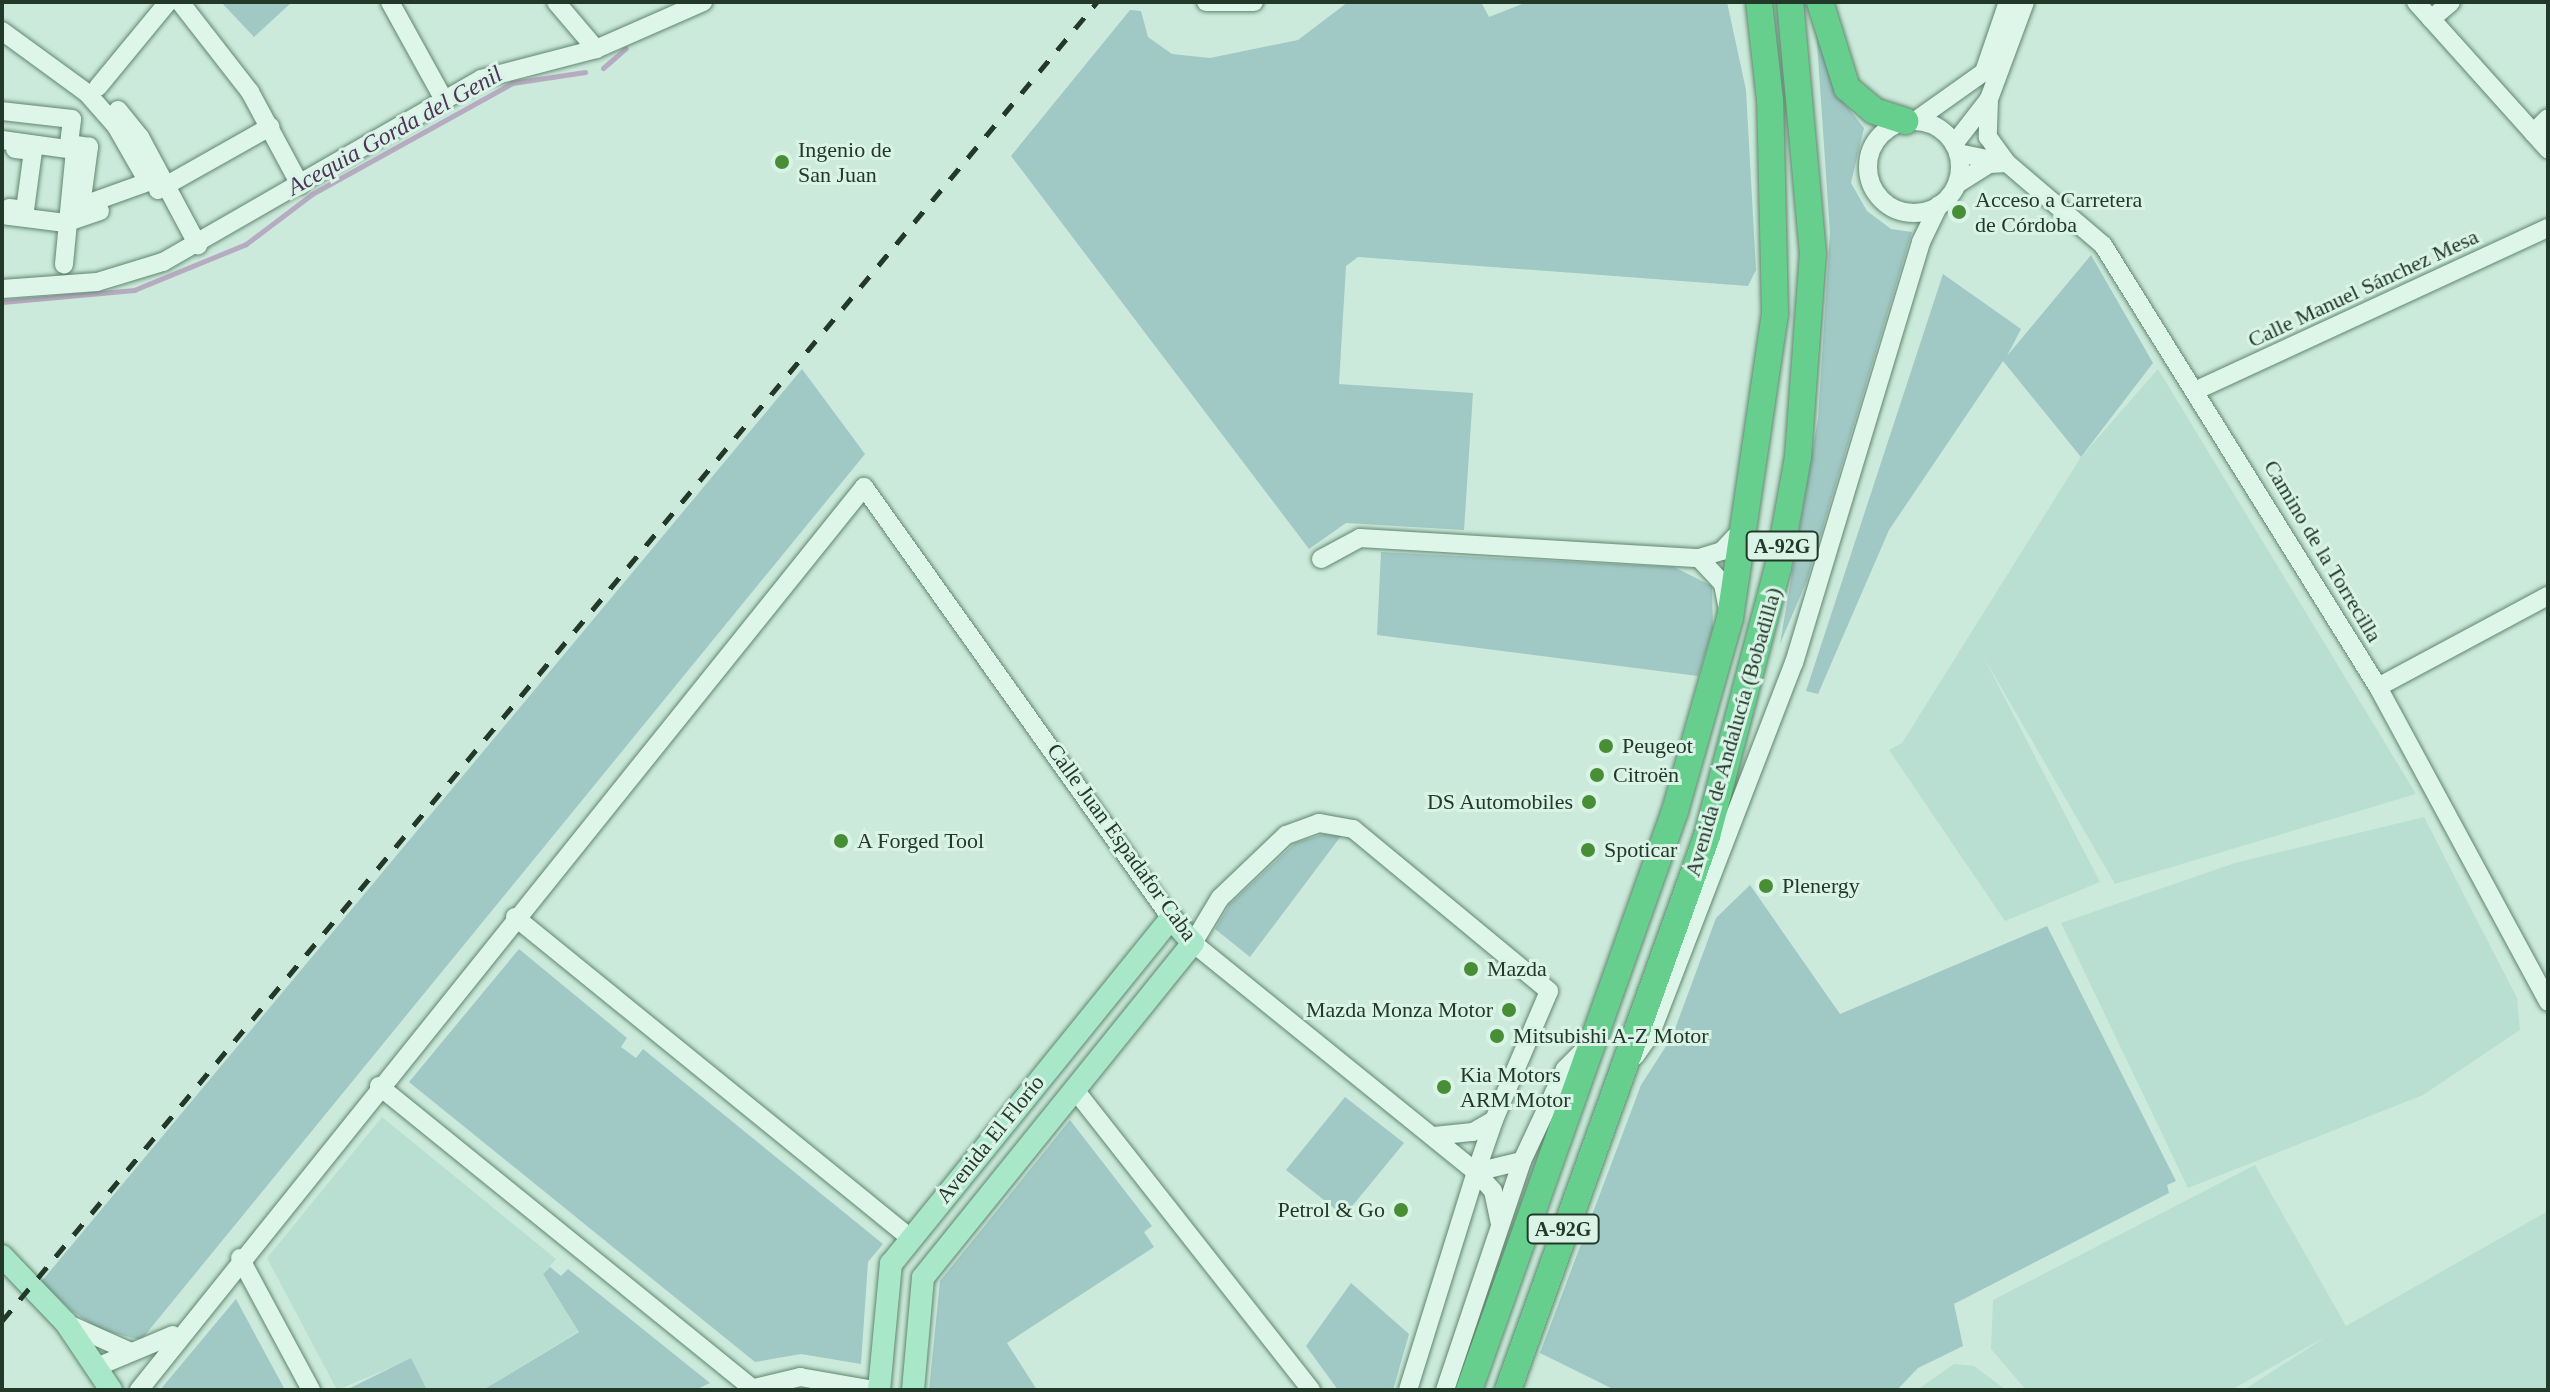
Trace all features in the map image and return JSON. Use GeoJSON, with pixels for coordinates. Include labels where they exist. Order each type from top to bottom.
{"type":"FeatureCollection","features":[{"type":"Feature","properties":{"kind":"highway"},"geometry":{"type":"LineString","coordinates":[[1741,2],[1770,100]]}},
{"type":"Feature","properties":{"kind":"highway","name":"Avenida de Andalucía (Bobadilla)"},"geometry":{"type":"LineString","coordinates":[[1596,1039],[1675,811],[1730,618],[1749,521],[1775,314],[1770,100],[1759,2]]}},
{"type":"Feature","properties":{"kind":"highway","name":"Avenida de Andalucía (Bobadilla)"},"geometry":{"type":"LineString","coordinates":[[1624,1070],[1707,836],[1760,647],[1798,457],[1813,254],[1790,2]]}},
{"type":"Feature","properties":{"kind":"highway"},"geometry":{"type":"LineString","coordinates":[[1820,2],[1847,88],[1874,111],[1910,121]]}},
{"type":"Feature","properties":{"kind":"highway","name":"A-92G"},"geometry":{"type":"LineString","coordinates":[[1469,1390],[1507,1271],[1596,1039]]}},
{"type":"Feature","properties":{"kind":"highway","name":"A-92G"},"geometry":{"type":"LineString","coordinates":[[1508,1390],[1624,1070]]}},
{"type":"Feature","properties":{"kind":"main road","name":"Calle Juan Espadafor Caba"},"geometry":{"type":"LineString","coordinates":[[1171,918],[1193,943]]}},
{"type":"Feature","properties":{"kind":"main road","name":"Avenida El Florío"},"geometry":{"type":"LineString","coordinates":[[876,1390],[891,1264],[909,1237],[1171,918]]}},
{"type":"Feature","properties":{"kind":"main road","name":"Avenida El Florío"},"geometry":{"type":"LineString","coordinates":[[913,1390],[923,1278],[1193,943]]}},
{"type":"Feature","properties":{"kind":"main road"},"geometry":{"type":"LineString","coordinates":[[1048,1068],[1075,1090]]}},
{"type":"Feature","properties":{"kind":"main road"},"geometry":{"type":"LineString","coordinates":[[909,1237],[936,1259]]}},
{"type":"Feature","properties":{"kind":"main road"},"geometry":{"type":"LineString","coordinates":[[2,1256],[66,1323],[99,1366],[111,1390]]}},
{"type":"Feature","properties":{"kind":"street"},"geometry":{"type":"LineString","coordinates":[[98,87],[168,2]]}},
{"type":"Feature","properties":{"kind":"street"},"geometry":{"type":"LineString","coordinates":[[180,2],[270,127],[300,185]]}},
{"type":"Feature","properties":{"kind":"street"},"geometry":{"type":"LineString","coordinates":[[390,2],[443,98]]}},
{"type":"Feature","properties":{"kind":"street"},"geometry":{"type":"LineString","coordinates":[[556,2],[596,49]]}},
{"type":"Feature","properties":{"kind":"street"},"geometry":{"type":"LineString","coordinates":[[2,289],[129,275],[198,245],[443,98],[528,63],[596,49],[703,2]]}},
{"type":"Feature","properties":{"kind":"street"},"geometry":{"type":"LineString","coordinates":[[1206,2],[1254,2]]}},
{"type":"Feature","properties":{"kind":"street"},"geometry":{"type":"LineString","coordinates":[[1939,205],[1900,211],[1871,184],[1873,145],[1984,72],[2008,2]]}},
{"type":"Feature","properties":{"kind":"street"},"geometry":{"type":"LineString","coordinates":[[1957,184],[1956,148],[1989,99],[2025,2]]}},
{"type":"Feature","properties":{"kind":"street"},"geometry":{"type":"LineString","coordinates":[[2416,2],[2548,149]]}},
{"type":"Feature","properties":{"kind":"street"},"geometry":{"type":"LineString","coordinates":[[2431,19],[2451,2]]}},
{"type":"Feature","properties":{"kind":"street"},"geometry":{"type":"LineString","coordinates":[[2,19],[98,87],[140,137],[198,245]]}},
{"type":"Feature","properties":{"kind":"street"},"geometry":{"type":"LineString","coordinates":[[2,31],[87,93],[116,126],[148,182],[81,206],[89,147],[69,144],[72,119],[2,111]]}},
{"type":"Feature","properties":{"kind":"street","name":"Camino de la Torrecilla"},"geometry":{"type":"LineString","coordinates":[[1989,99],[1988,137],[2007,163],[2103,245],[2197,390],[2378,687],[2548,1002]]}},
{"type":"Feature","properties":{"kind":"street"},"geometry":{"type":"LineString","coordinates":[[2533,133],[2548,118]]}},
{"type":"Feature","properties":{"kind":"street"},"geometry":{"type":"LineString","coordinates":[[1910,121],[1933,125],[1956,148]]}},
{"type":"Feature","properties":{"kind":"street"},"geometry":{"type":"LineString","coordinates":[[2,215],[65,223],[167,187],[270,127]]}},
{"type":"Feature","properties":{"kind":"street"},"geometry":{"type":"LineString","coordinates":[[2,140],[75,150],[65,223],[64,264]]}},
{"type":"Feature","properties":{"kind":"street"},"geometry":{"type":"LineString","coordinates":[[30,218],[40,145]]}},
{"type":"Feature","properties":{"kind":"street"},"geometry":{"type":"LineString","coordinates":[[2,147],[33,151],[25,210],[2,207]]}},
{"type":"Feature","properties":{"kind":"street","name":"Camino de la Torrecilla"},"geometry":{"type":"LineString","coordinates":[[1956,148],[2007,163]]}},
{"type":"Feature","properties":{"kind":"street"},"geometry":{"type":"LineString","coordinates":[[1624,1070],[1651,1033],[1794,663],[1921,242],[1939,205],[1957,184],[1989,164],[2007,163]]}},
{"type":"Feature","properties":{"kind":"street","name":"Calle Manuel Sánchez Mesa"},"geometry":{"type":"LineString","coordinates":[[2197,390],[2548,228]]}},
{"type":"Feature","properties":{"kind":"street","name":"Calle Juan Espadafor Caba"},"geometry":{"type":"LineString","coordinates":[[515,917],[864,487],[1171,918]]}},
{"type":"Feature","properties":{"kind":"street"},"geometry":{"type":"LineString","coordinates":[[1321,559],[1360,538],[1699,558],[1722,551],[1749,521]]}},
{"type":"Feature","properties":{"kind":"street"},"geometry":{"type":"LineString","coordinates":[[1699,558],[1723,584],[1730,618]]}},
{"type":"Feature","properties":{"kind":"street"},"geometry":{"type":"LineString","coordinates":[[2378,687],[2548,596]]}},
{"type":"Feature","properties":{"kind":"street"},"geometry":{"type":"LineString","coordinates":[[1193,943],[1220,898],[1286,835],[1319,823],[1353,829],[1549,991],[1494,1120],[1408,1390]]}},
{"type":"Feature","properties":{"kind":"street"},"geometry":{"type":"LineString","coordinates":[[139,1390],[185,1326],[515,917],[909,1237]]}},
{"type":"Feature","properties":{"kind":"street","name":"Calle Juan Espadafor Caba"},"geometry":{"type":"LineString","coordinates":[[1193,943],[1476,1172],[1493,1191],[1500,1223]]}},
{"type":"Feature","properties":{"kind":"street"},"geometry":{"type":"LineString","coordinates":[[1445,1390],[1522,1161],[1565,1069],[1596,1039]]}},
{"type":"Feature","properties":{"kind":"street"},"geometry":{"type":"LineString","coordinates":[[379,1086],[748,1389],[800,1377],[876,1390]]}},
{"type":"Feature","properties":{"kind":"street"},"geometry":{"type":"LineString","coordinates":[[1075,1090],[1311,1390]]}},
{"type":"Feature","properties":{"kind":"street"},"geometry":{"type":"LineString","coordinates":[[1434,1136],[1473,1132],[1494,1120]]}},
{"type":"Feature","properties":{"kind":"street"},"geometry":{"type":"LineString","coordinates":[[1476,1172],[1522,1161]]}},
{"type":"Feature","properties":{"kind":"street"},"geometry":{"type":"LineString","coordinates":[[240,1258],[311,1390]]}},
{"type":"Feature","properties":{"kind":"street"},"geometry":{"type":"LineString","coordinates":[[1470,1310],[1507,1271]]}},
{"type":"Feature","properties":{"kind":"street"},"geometry":{"type":"LineString","coordinates":[[66,1323],[131,1352]]}},
{"type":"Feature","properties":{"kind":"street"},"geometry":{"type":"LineString","coordinates":[[99,1366],[131,1352],[154,1348],[185,1326]]}},
{"type":"Feature","properties":{"kind":"shaded area"},"geometry":{"type":"Polygon","coordinates":[[[221,2],[292,2],[254,37],[221,2]]]}},
{"type":"Feature","properties":{"kind":"shaded area"},"geometry":{"type":"Polygon","coordinates":[[[1348,2],[1481,2],[1489,17],[1527,2],[1727,2],[1746,90],[1756,270],[1748,286],[1358,257],[1346,266],[1339,384],[1473,393],[1464,530],[1346,523],[1309,549],[1011,156],[1130,10],[1141,11],[1148,37],[1172,54],[1210,58],[1298,40],[1348,2]]]}},
{"type":"Feature","properties":{"kind":"shaded area"},"geometry":{"type":"Polygon","coordinates":[[[1816,28],[1842,100],[1864,128],[1851,183],[1867,211],[1891,229],[1912,232],[1807,580],[1780,644],[1818,418],[1830,233],[1816,28]]]}},
{"type":"Feature","properties":{"kind":"shaded area"},"geometry":{"type":"Polygon","coordinates":[[[2091,255],[2153,363],[2081,457],[2003,361],[1889,530],[1818,694],[1806,691],[1943,274],[2021,329],[2007,356],[2091,255]]]}},
{"type":"Feature","properties":{"kind":"shaded area"},"geometry":{"type":"Polygon","coordinates":[[[802,369],[865,454],[141,1340],[100,1330],[72,1311],[41,1282],[802,369]]]}},
{"type":"Feature","properties":{"kind":"shaded area"},"geometry":{"type":"Polygon","coordinates":[[[2158,369],[2416,794],[2115,884],[1983,656],[2100,882],[2005,921],[1889,750],[1902,743],[2081,457],[2158,369]]]}},
{"type":"Feature","properties":{"kind":"shaded area"},"geometry":{"type":"Polygon","coordinates":[[[1381,552],[1674,567],[1712,586],[1713,629],[1698,676],[1377,635],[1381,552]]]}},
{"type":"Feature","properties":{"kind":"shaded area"},"geometry":{"type":"Polygon","coordinates":[[[2424,817],[2517,998],[2520,1030],[2423,1095],[2188,1188],[2061,923],[2235,863],[2424,817]]]}},
{"type":"Feature","properties":{"kind":"shaded area"},"geometry":{"type":"Polygon","coordinates":[[[1324,834],[1341,836],[1250,957],[1215,929],[1230,904],[1295,843],[1324,834]]]}},
{"type":"Feature","properties":{"kind":"shaded area"},"geometry":{"type":"Polygon","coordinates":[[[1750,885],[1840,1014],[2047,926],[2176,1181],[2167,1185],[2169,1193],[1954,1304],[1963,1346],[1918,1368],[1897,1390],[1615,1390],[1540,1353],[1641,1085],[1672,1037],[1716,918],[1750,885]]]}},
{"type":"Feature","properties":{"kind":"shaded area"},"geometry":{"type":"Polygon","coordinates":[[[519,949],[627,1038],[621,1047],[636,1058],[643,1049],[883,1244],[868,1262],[861,1364],[801,1354],[755,1362],[409,1082],[519,949]]]}},
{"type":"Feature","properties":{"kind":"shaded area"},"geometry":{"type":"Polygon","coordinates":[[[1345,1097],[1404,1143],[1344,1216],[1286,1170],[1345,1097]]]}},
{"type":"Feature","properties":{"kind":"shaded area"},"geometry":{"type":"Polygon","coordinates":[[[382,1117],[556,1259],[543,1274],[579,1331],[483,1390],[427,1390],[411,1359],[337,1390],[267,1258],[382,1117]]]}},
{"type":"Feature","properties":{"kind":"shaded area"},"geometry":{"type":"Polygon","coordinates":[[[1070,1120],[1152,1226],[1144,1232],[1154,1247],[1007,1343],[1037,1390],[929,1390],[940,1281],[1070,1120]]]}},
{"type":"Feature","properties":{"kind":"shaded area"},"geometry":{"type":"Polygon","coordinates":[[[2255,1165],[2346,1326],[2548,1211],[2548,1390],[2244,1390],[2327,1336],[2231,1390],[2026,1390],[1991,1349],[1993,1300],[2255,1165]]]}},
{"type":"Feature","properties":{"kind":"shaded area"},"geometry":{"type":"Polygon","coordinates":[[[550,1267],[561,1276],[568,1269],[710,1383],[695,1390],[483,1390],[579,1332],[543,1274],[550,1267]]]}},
{"type":"Feature","properties":{"kind":"shaded area"},"geometry":{"type":"Polygon","coordinates":[[[1351,1283],[1409,1334],[1393,1390],[1338,1390],[1306,1346],[1351,1283]]]}},
{"type":"Feature","properties":{"kind":"shaded area"},"geometry":{"type":"Polygon","coordinates":[[[236,1299],[285,1390],[160,1390],[236,1299]]]}},
{"type":"Feature","properties":{"kind":"shaded area"},"geometry":{"type":"Polygon","coordinates":[[[411,1358],[427,1390],[348,1389],[411,1358]]]}},
{"type":"Feature","properties":{"kind":"shaded area"},"geometry":{"type":"Polygon","coordinates":[[[1954,1364],[1974,1366],[2006,1390],[1917,1390],[1954,1364]]]}},
{"type":"Feature","properties":{"kind":"waterway","name":"Acequia Gorda del Genil"},"geometry":{"type":"LineString","coordinates":[[603,68],[626,48]]}},
{"type":"Feature","properties":{"kind":"waterway","name":"Acequia Gorda del Genil"},"geometry":{"type":"LineString","coordinates":[[2,302],[134,290],[246,244],[312,194],[512,83],[585,72]]}},
{"type":"Feature","properties":{"kind":"railway"},"geometry":{"type":"LineString","coordinates":[[2,1321],[1097,2]]}},
{"type":"Feature","properties":{"kind":"place","name":"Ingenio de San Juan"},"geometry":{"type":"Point","coordinates":[782,162]}},
{"type":"Feature","properties":{"kind":"place","name":"Acceso a Carretera de Córdoba"},"geometry":{"type":"Point","coordinates":[1959,212]}},
{"type":"Feature","properties":{"kind":"place","name":"Peugeot"},"geometry":{"type":"Point","coordinates":[1606,746]}},
{"type":"Feature","properties":{"kind":"place","name":"Citroën"},"geometry":{"type":"Point","coordinates":[1597,775]}},
{"type":"Feature","properties":{"kind":"place","name":"DS Automobiles"},"geometry":{"type":"Point","coordinates":[1589,802]}},
{"type":"Feature","properties":{"kind":"place","name":"A Forged Tool"},"geometry":{"type":"Point","coordinates":[841,841]}},
{"type":"Feature","properties":{"kind":"place","name":"Spoticar"},"geometry":{"type":"Point","coordinates":[1588,850]}},
{"type":"Feature","properties":{"kind":"place","name":"Plenergy"},"geometry":{"type":"Point","coordinates":[1766,886]}},
{"type":"Feature","properties":{"kind":"place","name":"Mazda"},"geometry":{"type":"Point","coordinates":[1471,969]}},
{"type":"Feature","properties":{"kind":"place","name":"Mazda Monza Motor"},"geometry":{"type":"Point","coordinates":[1509,1010]}},
{"type":"Feature","properties":{"kind":"place","name":"Mitsubishi A-Z Motor"},"geometry":{"type":"Point","coordinates":[1497,1036]}},
{"type":"Feature","properties":{"kind":"place","name":"Kia Motors ARM Motor"},"geometry":{"type":"Point","coordinates":[1444,1087]}},
{"type":"Feature","properties":{"kind":"place","name":"Petrol & Go"},"geometry":{"type":"Point","coordinates":[1401,1210]}}]}
